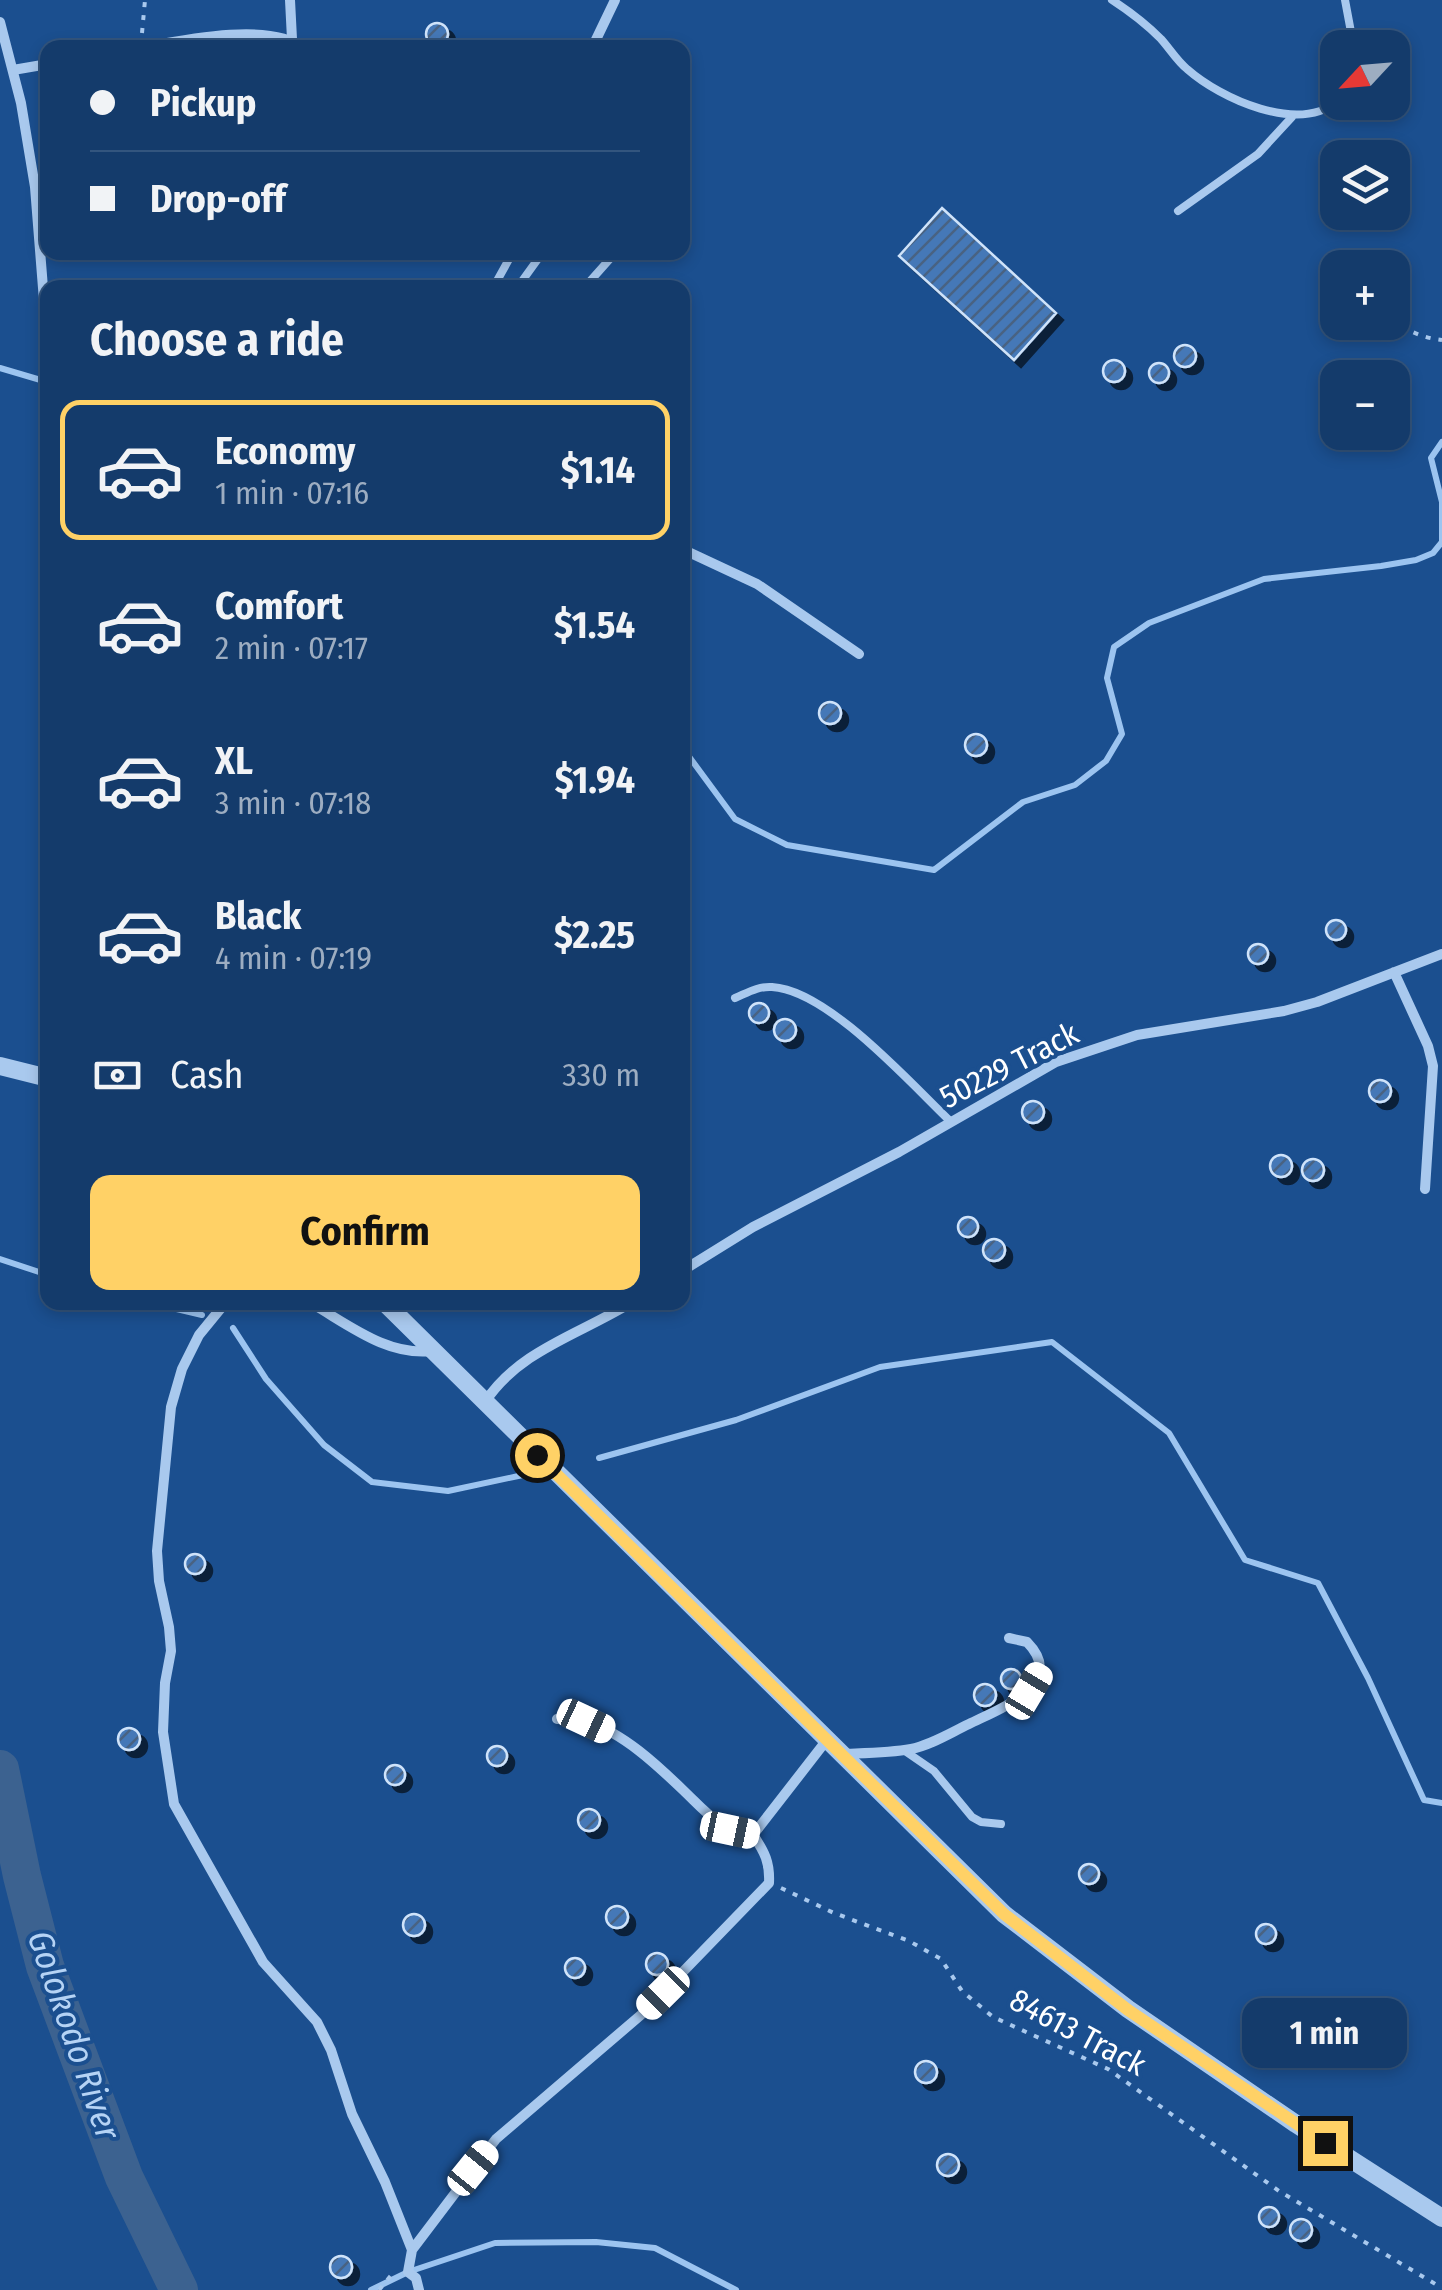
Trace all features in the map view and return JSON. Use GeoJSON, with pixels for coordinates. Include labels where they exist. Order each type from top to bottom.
{"type":"FeatureCollection","features":[{"type":"Feature","properties":{"kind":"street"},"geometry":{"type":"LineString","coordinates":[[290,0],[296,40]]}},
{"type":"Feature","properties":{"kind":"street"},"geometry":{"type":"LineString","coordinates":[[596,40],[615,0]]}},
{"type":"Feature","properties":{"kind":"street"},"geometry":{"type":"LineString","coordinates":[[0,22],[35,187],[40,250]]}},
{"type":"Feature","properties":{"kind":"street"},"geometry":{"type":"LineString","coordinates":[[195,40],[255,35],[278,40]]}},
{"type":"Feature","properties":{"kind":"street"},"geometry":{"type":"LineString","coordinates":[[13,70],[40,65]]}},
{"type":"Feature","properties":{"kind":"street"},"geometry":{"type":"LineString","coordinates":[[690,554],[757,584],[859,654]]}},
{"type":"Feature","properties":{"kind":"street","name":"50229 Track"},"geometry":{"type":"LineString","coordinates":[[690,1267],[753,1227],[1056,1062],[1137,1035],[1318,1002],[1442,954]]}},
{"type":"Feature","properties":{"kind":"street"},"geometry":{"type":"LineString","coordinates":[[1394,972],[1428,1046],[1432,1066],[1425,1189]]}},
{"type":"Feature","properties":{"kind":"street"},"geometry":{"type":"LineString","coordinates":[[0,1066],[39,1076]]}},
{"type":"Feature","properties":{"kind":"street"},"geometry":{"type":"LineString","coordinates":[[219,1310],[199,1335],[182,1369],[171,1407],[158,1551],[171,1650],[163,1732],[174,1804],[263,1962],[317,2022],[331,2050],[352,2114],[412,2250]]}},
{"type":"Feature","properties":{"kind":"street"},"geometry":{"type":"LineString","coordinates":[[323,1310],[392,1349],[432,1351]]}},
{"type":"Feature","properties":{"kind":"street"},"geometry":{"type":"LineString","coordinates":[[392,1310],[990,1901],[1061,1960],[1296,2124],[1442,2218]]}},
{"type":"Feature","properties":{"kind":"street"},"geometry":{"type":"LineString","coordinates":[[484,1403],[499,1381],[518,1365],[618,1310]]}},
{"type":"Feature","properties":{"kind":"street"},"geometry":{"type":"LineString","coordinates":[[840,1754],[924,1745],[1012,1703],[1029,1691],[1040,1674],[1040,1660],[1027,1642],[1009,1638]]}},
{"type":"Feature","properties":{"kind":"street"},"geometry":{"type":"LineString","coordinates":[[557,1718],[586,1721],[607,1731],[638,1751],[712,1820],[730,1830],[754,1835]]}},
{"type":"Feature","properties":{"kind":"street"},"geometry":{"type":"LineString","coordinates":[[754,1835],[826,1741]]}},
{"type":"Feature","properties":{"kind":"street"},"geometry":{"type":"LineString","coordinates":[[419,2290],[416,2278],[408,2272],[412,2250],[496,2140],[642,2014],[769,1883],[770,1867],[754,1835]]}},
{"type":"Feature","properties":{"kind":"lane"},"geometry":{"type":"LineString","coordinates":[[1112,0],[1160,38],[1185,68],[1205,83],[1263,110],[1292,117],[1320,111]]}},
{"type":"Feature","properties":{"kind":"lane"},"geometry":{"type":"LineString","coordinates":[[1345,0],[1351,30]]}},
{"type":"Feature","properties":{"kind":"lane"},"geometry":{"type":"LineString","coordinates":[[1178,210],[1258,154],[1292,117]]}},
{"type":"Feature","properties":{"kind":"lane"},"geometry":{"type":"LineString","coordinates":[[591,280],[609,260]]}},
{"type":"Feature","properties":{"kind":"lane"},"geometry":{"type":"LineString","coordinates":[[735,998],[754,989],[772,987],[797,993],[828,1009],[950,1122]]}},
{"type":"Feature","properties":{"kind":"lane"},"geometry":{"type":"LineString","coordinates":[[903,1750],[934,1770],[972,1817],[1001,1824]]}},
{"type":"Feature","properties":{"kind":"path"},"geometry":{"type":"LineString","coordinates":[[141,40],[144,0]]}},
{"type":"Feature","properties":{"kind":"path"},"geometry":{"type":"LineString","coordinates":[[1410,330],[1442,340]]}},
{"type":"Feature","properties":{"kind":"path","name":"84613 Track"},"geometry":{"type":"LineString","coordinates":[[769,1883],[909,1941],[942,1959],[962,1990],[992,2017],[1108,2069],[1279,2191],[1442,2288]]}},
{"type":"Feature","properties":{"kind":"building"},"geometry":{"type":"Polygon","coordinates":[[[433,24],[441,24],[447,30],[445,40],[427,38],[427,30],[433,24]]]}},
{"type":"Feature","properties":{"kind":"building"},"geometry":{"type":"Polygon","coordinates":[[[942,208],[1056,313],[1014,360],[899,256],[942,208]]]}},
{"type":"Feature","properties":{"kind":"building"},"geometry":{"type":"Polygon","coordinates":[[[1185,345],[1196,356],[1185,367],[1174,356],[1185,345]]]}},
{"type":"Feature","properties":{"kind":"building"},"geometry":{"type":"Polygon","coordinates":[[[1114,360],[1125,371],[1114,382],[1103,371],[1114,360]]]}},
{"type":"Feature","properties":{"kind":"building"},"geometry":{"type":"Polygon","coordinates":[[[1155,363],[1163,363],[1169,373],[1163,383],[1155,383],[1149,377],[1149,369],[1155,363]]]}},
{"type":"Feature","properties":{"kind":"building"},"geometry":{"type":"Polygon","coordinates":[[[830,702],[841,713],[830,724],[819,713],[830,702]]]}},
{"type":"Feature","properties":{"kind":"building"},"geometry":{"type":"Polygon","coordinates":[[[976,734],[987,745],[976,756],[965,745],[976,734]]]}},
{"type":"Feature","properties":{"kind":"building"},"geometry":{"type":"Polygon","coordinates":[[[1332,920],[1340,920],[1346,930],[1340,940],[1332,940],[1326,934],[1326,926],[1332,920]]]}},
{"type":"Feature","properties":{"kind":"building"},"geometry":{"type":"Polygon","coordinates":[[[1254,944],[1262,944],[1268,954],[1262,964],[1254,964],[1248,958],[1248,950],[1254,944]]]}},
{"type":"Feature","properties":{"kind":"building"},"geometry":{"type":"Polygon","coordinates":[[[755,1003],[763,1003],[769,1013],[763,1023],[755,1023],[749,1017],[749,1009],[755,1003]]]}},
{"type":"Feature","properties":{"kind":"building"},"geometry":{"type":"Polygon","coordinates":[[[785,1019],[796,1030],[785,1041],[774,1030],[785,1019]]]}},
{"type":"Feature","properties":{"kind":"building"},"geometry":{"type":"Polygon","coordinates":[[[1380,1080],[1391,1091],[1380,1102],[1369,1091],[1380,1080]]]}},
{"type":"Feature","properties":{"kind":"building"},"geometry":{"type":"Polygon","coordinates":[[[1033,1101],[1044,1112],[1033,1123],[1022,1112],[1033,1101]]]}},
{"type":"Feature","properties":{"kind":"building"},"geometry":{"type":"Polygon","coordinates":[[[1281,1155],[1292,1166],[1281,1177],[1270,1166],[1281,1155]]]}},
{"type":"Feature","properties":{"kind":"building"},"geometry":{"type":"Polygon","coordinates":[[[1313,1159],[1324,1170],[1313,1181],[1302,1170],[1313,1159]]]}},
{"type":"Feature","properties":{"kind":"building"},"geometry":{"type":"Polygon","coordinates":[[[964,1217],[972,1217],[978,1227],[972,1237],[964,1237],[958,1231],[958,1223],[964,1217]]]}},
{"type":"Feature","properties":{"kind":"building"},"geometry":{"type":"Polygon","coordinates":[[[994,1239],[1005,1250],[994,1261],[983,1250],[994,1239]]]}},
{"type":"Feature","properties":{"kind":"building"},"geometry":{"type":"Polygon","coordinates":[[[191,1554],[199,1554],[205,1564],[199,1574],[191,1574],[185,1568],[185,1560],[191,1554]]]}},
{"type":"Feature","properties":{"kind":"building"},"geometry":{"type":"Polygon","coordinates":[[[1007,1669],[1015,1669],[1021,1679],[1015,1689],[1007,1689],[1001,1683],[1001,1675],[1007,1669]]]}},
{"type":"Feature","properties":{"kind":"building"},"geometry":{"type":"Polygon","coordinates":[[[985,1684],[996,1695],[985,1706],[974,1695],[985,1684]]]}},
{"type":"Feature","properties":{"kind":"building"},"geometry":{"type":"Polygon","coordinates":[[[129,1728],[140,1739],[129,1750],[118,1739],[129,1728]]]}},
{"type":"Feature","properties":{"kind":"building"},"geometry":{"type":"Polygon","coordinates":[[[493,1746],[501,1746],[507,1756],[501,1766],[493,1766],[487,1760],[487,1752],[493,1746]]]}},
{"type":"Feature","properties":{"kind":"building"},"geometry":{"type":"Polygon","coordinates":[[[391,1765],[399,1765],[405,1775],[399,1785],[391,1785],[385,1779],[385,1771],[391,1765]]]}},
{"type":"Feature","properties":{"kind":"building"},"geometry":{"type":"Polygon","coordinates":[[[589,1809],[600,1820],[589,1831],[578,1820],[589,1809]]]}},
{"type":"Feature","properties":{"kind":"building"},"geometry":{"type":"Polygon","coordinates":[[[1085,1864],[1093,1864],[1099,1874],[1093,1884],[1085,1884],[1079,1878],[1079,1870],[1085,1864]]]}},
{"type":"Feature","properties":{"kind":"building"},"geometry":{"type":"Polygon","coordinates":[[[617,1906],[628,1917],[617,1928],[606,1917],[617,1906]]]}},
{"type":"Feature","properties":{"kind":"building"},"geometry":{"type":"Polygon","coordinates":[[[414,1914],[425,1925],[414,1936],[403,1925],[414,1914]]]}},
{"type":"Feature","properties":{"kind":"building"},"geometry":{"type":"Polygon","coordinates":[[[1262,1924],[1270,1924],[1276,1934],[1270,1944],[1262,1944],[1256,1938],[1256,1930],[1262,1924]]]}},
{"type":"Feature","properties":{"kind":"building"},"geometry":{"type":"Polygon","coordinates":[[[657,1953],[668,1964],[657,1975],[646,1964],[657,1953]]]}},
{"type":"Feature","properties":{"kind":"building"},"geometry":{"type":"Polygon","coordinates":[[[571,1958],[579,1958],[585,1968],[579,1978],[571,1978],[565,1972],[565,1964],[571,1958]]]}},
{"type":"Feature","properties":{"kind":"building"},"geometry":{"type":"Polygon","coordinates":[[[926,2061],[937,2072],[926,2083],[915,2072],[926,2061]]]}},
{"type":"Feature","properties":{"kind":"building"},"geometry":{"type":"Polygon","coordinates":[[[948,2154],[959,2165],[948,2176],[937,2165],[948,2154]]]}},
{"type":"Feature","properties":{"kind":"building"},"geometry":{"type":"Polygon","coordinates":[[[1265,2207],[1273,2207],[1279,2217],[1273,2227],[1265,2227],[1259,2221],[1259,2213],[1265,2207]]]}},
{"type":"Feature","properties":{"kind":"building"},"geometry":{"type":"Polygon","coordinates":[[[1301,2219],[1312,2230],[1301,2241],[1290,2230],[1301,2219]]]}},
{"type":"Feature","properties":{"kind":"building"},"geometry":{"type":"Polygon","coordinates":[[[341,2256],[352,2267],[341,2278],[330,2267],[341,2256]]]}},
{"type":"Feature","properties":{"kind":"waterway"},"geometry":{"type":"LineString","coordinates":[[0,368],[40,380]]}},
{"type":"Feature","properties":{"kind":"waterway"},"geometry":{"type":"LineString","coordinates":[[690,758],[735,819],[787,845],[934,870],[1023,802],[1075,785],[1106,761],[1122,734],[1107,678],[1114,647],[1149,623],[1264,579],[1381,566],[1433,553],[1442,542],[1442,502],[1431,458],[1442,442]]}},
{"type":"Feature","properties":{"kind":"waterway"},"geometry":{"type":"LineString","coordinates":[[0,1259],[40,1272]]}},
{"type":"Feature","properties":{"kind":"waterway"},"geometry":{"type":"LineString","coordinates":[[181,1310],[202,1315]]}},
{"type":"Feature","properties":{"kind":"waterway"},"geometry":{"type":"LineString","coordinates":[[233,1328],[266,1379],[324,1445],[372,1482],[448,1491],[523,1475]]}},
{"type":"Feature","properties":{"kind":"waterway"},"geometry":{"type":"LineString","coordinates":[[599,1458],[736,1420],[880,1367],[1052,1342],[1169,1433],[1245,1560],[1318,1583],[1368,1678],[1424,1800],[1442,1803]]}},
{"type":"Feature","properties":{"kind":"waterway","name":"Golokodo River"},"geometry":{"type":"LineString","coordinates":[[0,1769],[45,1966],[124,2177],[179,2290]]}},
{"type":"Feature","properties":{"kind":"waterway"},"geometry":{"type":"LineString","coordinates":[[371,2290],[408,2272],[495,2243],[596,2242],[655,2248],[736,2290]]}},
{"type":"Feature","properties":{"kind":"route"},"geometry":{"type":"LineString","coordinates":[[537,1455],[1004,1914],[1128,2010],[1325,2143]]}}]}
